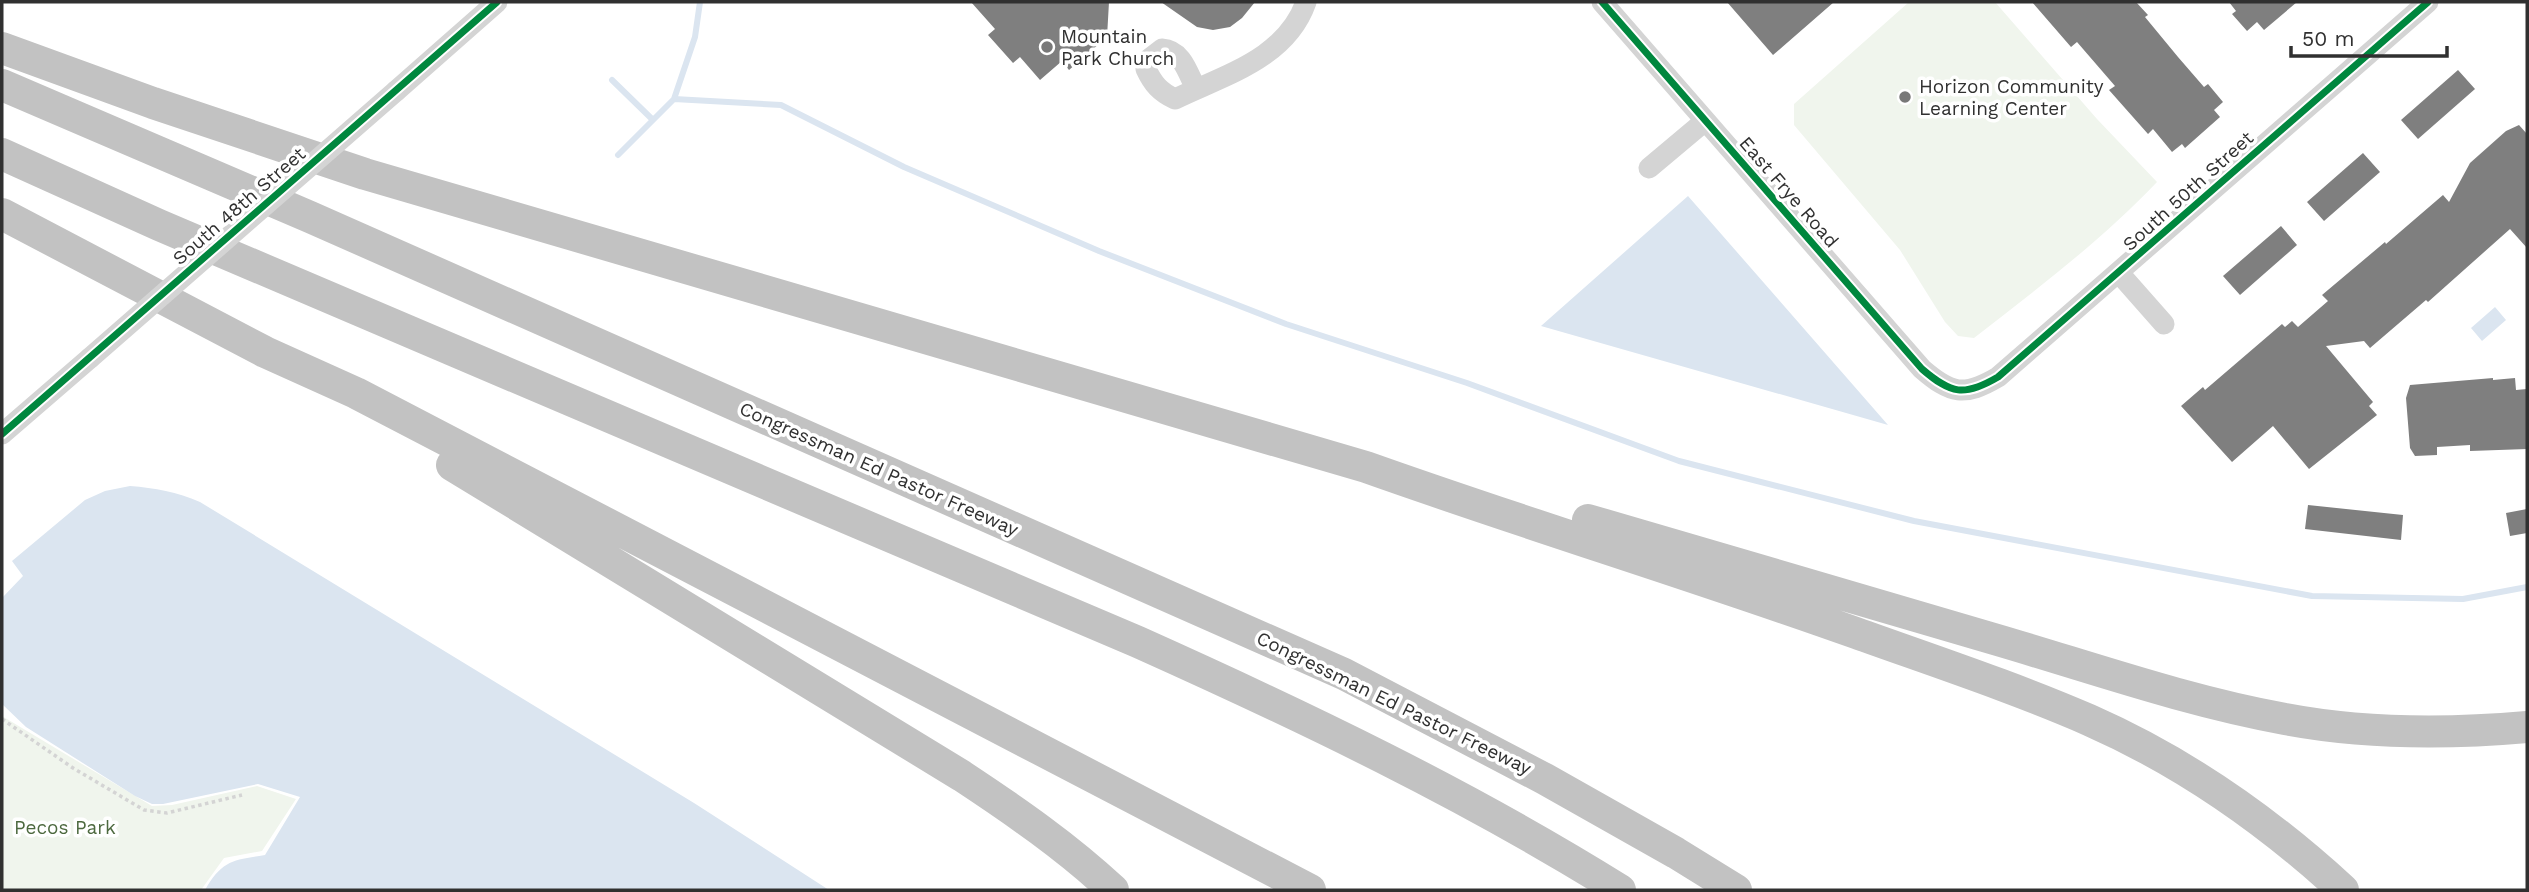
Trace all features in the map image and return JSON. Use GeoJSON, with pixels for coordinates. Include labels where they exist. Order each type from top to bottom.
{"type":"FeatureCollection","features":[{"type":"Feature","properties":{"kind":"highway"},"geometry":{"type":"LineString","coordinates":[[2,48],[223,127],[365,174],[1366,467],[1484,509],[1835,625],[2090,720],[2157,754],[2233,802],[2286,841],[2343,890]]}},
{"type":"Feature","properties":{"kind":"highway","name":"Congressman Ed Pastor Freeway"},"geometry":{"type":"LineString","coordinates":[[2,85],[310,217],[1309,658],[1422,713],[1545,779],[1737,890]]}},
{"type":"Feature","properties":{"kind":"highway"},"geometry":{"type":"LineString","coordinates":[[2,154],[170,230],[1138,642],[1277,705],[1478,807],[1620,890]]}},
{"type":"Feature","properties":{"kind":"highway"},"geometry":{"type":"LineString","coordinates":[[2,214],[265,352],[356,393],[1310,890]]}},
{"type":"Feature","properties":{"kind":"highway"},"geometry":{"type":"LineString","coordinates":[[265,352],[962,776],[1043,832],[1113,890]]}},
{"type":"Feature","properties":{"kind":"highway"},"geometry":{"type":"LineString","coordinates":[[1366,467],[1491,492],[2250,712],[2323,724],[2397,730],[2434,732],[2527,727]]}},
{"type":"Feature","properties":{"kind":"street","name":"South 48th Street"},"geometry":{"type":"LineString","coordinates":[[2,434],[497,2]]}},
{"type":"Feature","properties":{"kind":"street"},"geometry":{"type":"LineString","coordinates":[[1196,89],[1236,72],[1272,51],[1300,19],[1306,2]]}},
{"type":"Feature","properties":{"kind":"street","name":"East Frye Road"},"geometry":{"type":"LineString","coordinates":[[1602,2],[1922,369],[1942,387],[1961,391]]}},
{"type":"Feature","properties":{"kind":"street","name":"South 50th Street"},"geometry":{"type":"LineString","coordinates":[[1961,391],[1980,388],[1998,377],[2428,2]]}},
{"type":"Feature","properties":{"kind":"street"},"geometry":{"type":"LineString","coordinates":[[1649,168],[1705,121]]}},
{"type":"Feature","properties":{"kind":"street"},"geometry":{"type":"LineString","coordinates":[[2119,274],[2164,324]]}},
{"type":"Feature","properties":{"kind":"path"},"geometry":{"type":"LineString","coordinates":[[2,719],[73,768],[144,810],[166,813],[242,795]]}},
{"type":"Feature","properties":{"kind":"green space","name":"Horizon Community Learning Center"},"geometry":{"type":"Polygon","coordinates":[[[1909,2],[1995,2],[2097,119],[2157,182],[2092,244],[1974,338],[1958,336],[1945,322],[1900,250],[1794,125],[1794,104],[1909,2]]]}},
{"type":"Feature","properties":{"kind":"green space","name":"Pecos Park"},"geometry":{"type":"Polygon","coordinates":[[[2,716],[152,806],[172,805],[257,786],[296,799],[262,851],[224,858],[201,890],[2,890],[2,716]]]}},
{"type":"Feature","properties":{"kind":"shaded area"},"geometry":{"type":"Polygon","coordinates":[[[1688,196],[1888,425],[1541,326],[1688,196]]]}},
{"type":"Feature","properties":{"kind":"shaded area"},"geometry":{"type":"Polygon","coordinates":[[[2495,307],[2506,320],[2482,341],[2471,328],[2495,307]]]}},
{"type":"Feature","properties":{"kind":"shaded area"},"geometry":{"type":"Polygon","coordinates":[[[130,486],[166,491],[200,502],[694,803],[829,890],[205,890],[217,873],[229,863],[265,855],[300,797],[258,784],[152,804],[26,727],[2,704],[2,598],[23,576],[12,561],[85,500],[105,491],[130,486]]]}},
{"type":"Feature","properties":{"kind":"building","name":"Mountain Park Church"},"geometry":{"type":"Polygon","coordinates":[[[971,2],[1109,2],[1107,37],[1069,70],[1062,61],[1040,80],[1020,57],[1013,63],[988,35],[995,29],[971,2]]]}},
{"type":"Feature","properties":{"kind":"building","name":"Mountain Park Church"},"geometry":{"type":"Polygon","coordinates":[[[1161,2],[1255,2],[1242,18],[1230,27],[1213,30],[1197,27],[1161,2]]]}},
{"type":"Feature","properties":{"kind":"building"},"geometry":{"type":"Polygon","coordinates":[[[1727,2],[1834,2],[1773,55],[1727,2]]]}},
{"type":"Feature","properties":{"kind":"building"},"geometry":{"type":"Polygon","coordinates":[[[2032,2],[2136,2],[2148,15],[2145,17],[2204,87],[2208,84],[2223,102],[2214,110],[2220,117],[2185,148],[2182,144],[2172,152],[2153,129],[2148,134],[2109,90],[2115,86],[2077,42],[2071,47],[2032,2]]]}},
{"type":"Feature","properties":{"kind":"building"},"geometry":{"type":"Polygon","coordinates":[[[2229,2],[2297,2],[2264,30],[2257,22],[2247,31],[2232,14],[2236,11],[2229,2]]]}},
{"type":"Feature","properties":{"kind":"building"},"geometry":{"type":"Polygon","coordinates":[[[2458,70],[2475,89],[2418,139],[2401,120],[2458,70]]]}},
{"type":"Feature","properties":{"kind":"building"},"geometry":{"type":"Polygon","coordinates":[[[2519,125],[2527,134],[2527,248],[2510,229],[2428,302],[2426,300],[2370,348],[2364,341],[2326,346],[2373,402],[2369,406],[2377,415],[2309,469],[2273,426],[2232,462],[2181,406],[2203,387],[2205,390],[2282,324],[2285,327],[2292,321],[2298,327],[2328,301],[2322,295],[2443,195],[2449,202],[2470,163],[2506,131],[2519,125]]]}},
{"type":"Feature","properties":{"kind":"building"},"geometry":{"type":"Polygon","coordinates":[[[2363,153],[2380,172],[2324,221],[2307,202],[2363,153]]]}},
{"type":"Feature","properties":{"kind":"building"},"geometry":{"type":"Polygon","coordinates":[[[2281,226],[2297,245],[2240,295],[2223,276],[2281,226]]]}},
{"type":"Feature","properties":{"kind":"building"},"geometry":{"type":"Polygon","coordinates":[[[2515,378],[2516,390],[2527,389],[2527,449],[2470,451],[2470,445],[2437,447],[2437,455],[2415,456],[2410,448],[2406,398],[2410,385],[2515,378]]]}},
{"type":"Feature","properties":{"kind":"building"},"geometry":{"type":"Polygon","coordinates":[[[2308,505],[2403,515],[2401,540],[2305,529],[2308,505]]]}},
{"type":"Feature","properties":{"kind":"building"},"geometry":{"type":"Polygon","coordinates":[[[2527,509],[2527,533],[2510,536],[2506,513],[2527,509]]]}},
{"type":"Feature","properties":{"kind":"waterway"},"geometry":{"type":"LineString","coordinates":[[674,99],[695,37],[700,2]]}},
{"type":"Feature","properties":{"kind":"waterway"},"geometry":{"type":"LineString","coordinates":[[612,80],[653,120]]}},
{"type":"Feature","properties":{"kind":"waterway"},"geometry":{"type":"LineString","coordinates":[[618,155],[674,99],[781,105],[904,167],[1099,251],[1286,324],[1467,383],[1679,461],[1914,521],[2312,596],[2463,599],[2527,587]]}},
{"type":"Feature","properties":{"kind":"cycle path"},"geometry":{"type":"LineString","coordinates":[[2,434],[497,2]]}},
{"type":"Feature","properties":{"kind":"cycle path"},"geometry":{"type":"LineString","coordinates":[[1602,2],[1922,369],[1941,384],[1958,390],[1976,388],[1998,377],[2428,2]]}},
{"type":"Feature","properties":{"kind":"place","name":"Mountain Park Church"},"geometry":{"type":"Point","coordinates":[1047,47]}},
{"type":"Feature","properties":{"kind":"place","name":"Horizon Community Learning Center"},"geometry":{"type":"Point","coordinates":[1905,97]}}]}
